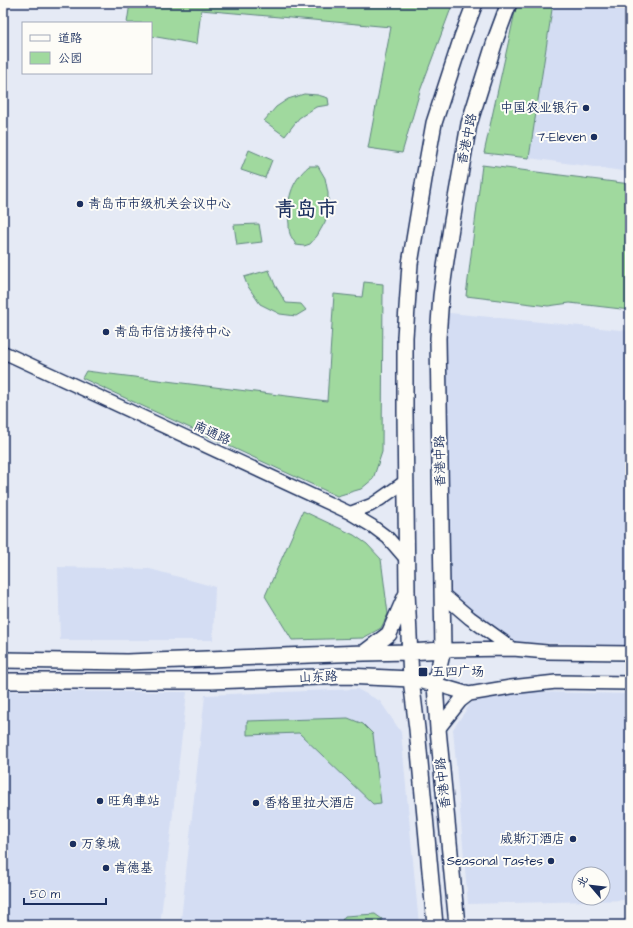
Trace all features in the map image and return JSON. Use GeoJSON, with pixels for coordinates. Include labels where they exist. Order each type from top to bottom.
{"type":"FeatureCollection","features":[{"type":"Feature","properties":{"kind":"main road","name":"香港中路"},"geometry":{"type":"LineString","coordinates":[[435,925],[417,729],[410,679],[407,592],[405,337],[410,264],[434,123],[462,37],[475,3]]}},
{"type":"Feature","properties":{"kind":"main road","name":"香港中路"},"geometry":{"type":"LineString","coordinates":[[457,925],[434,684],[443,650],[438,338],[445,267],[469,124],[496,38],[509,3]]}},
{"type":"Feature","properties":{"kind":"main road"},"geometry":{"type":"LineString","coordinates":[[364,653],[389,634],[407,592]]}},
{"type":"Feature","properties":{"kind":"main road"},"geometry":{"type":"LineString","coordinates":[[443,595],[470,618],[513,649]]}},
{"type":"Feature","properties":{"kind":"main road","name":"山东路"},"geometry":{"type":"LineString","coordinates":[[3,660],[127,662],[443,650],[513,649],[547,652],[630,653]]}},
{"type":"Feature","properties":{"kind":"main road","name":"山东路"},"geometry":{"type":"LineString","coordinates":[[3,681],[211,681],[346,676],[410,679],[468,694],[556,682],[630,682]]}},
{"type":"Feature","properties":{"kind":"main road"},"geometry":{"type":"LineString","coordinates":[[438,729],[460,700],[468,694]]}},
{"type":"Feature","properties":{"kind":"street","name":"南通路"},"geometry":{"type":"LineString","coordinates":[[3,352],[350,513],[372,526],[388,538],[407,560]]}},
{"type":"Feature","properties":{"kind":"street"},"geometry":{"type":"LineString","coordinates":[[350,513],[371,505],[406,481]]}},
{"type":"Feature","properties":{"kind":"shaded area"},"geometry":{"type":"Polygon","coordinates":[[[553,3],[630,3],[630,172],[529,158],[553,3]]]}},
{"type":"Feature","properties":{"kind":"shaded area"},"geometry":{"type":"Polygon","coordinates":[[[440,312],[630,331],[630,645],[506,642],[441,587],[440,312]]]}},
{"type":"Feature","properties":{"kind":"shaded area"},"geometry":{"type":"Polygon","coordinates":[[[58,567],[150,569],[215,587],[213,640],[60,640],[58,567]]]}},
{"type":"Feature","properties":{"kind":"shaded area"},"geometry":{"type":"Polygon","coordinates":[[[357,689],[380,701],[401,732],[419,925],[182,925],[181,920],[205,695],[357,689]]]}},
{"type":"Feature","properties":{"kind":"shaded area","name":"万象城"},"geometry":{"type":"Polygon","coordinates":[[[3,691],[187,692],[160,925],[3,925],[3,691]]]}},
{"type":"Feature","properties":{"kind":"shaded area"},"geometry":{"type":"Polygon","coordinates":[[[497,691],[630,694],[630,900],[611,900],[611,866],[571,866],[571,901],[468,904],[453,729],[471,703],[497,691]]]}},
{"type":"Feature","properties":{"kind":"green space"},"geometry":{"type":"Polygon","coordinates":[[[130,3],[453,3],[420,91],[402,153],[368,148],[391,27],[201,10],[197,44],[152,36],[152,22],[127,22],[130,3]]]}},
{"type":"Feature","properties":{"kind":"green space"},"geometry":{"type":"Polygon","coordinates":[[[517,3],[553,3],[529,158],[484,153],[517,3]]]}},
{"type":"Feature","properties":{"kind":"green space"},"geometry":{"type":"Polygon","coordinates":[[[304,94],[318,95],[328,98],[329,105],[316,107],[299,118],[285,136],[264,121],[276,107],[288,99],[304,94]]]}},
{"type":"Feature","properties":{"kind":"green space"},"geometry":{"type":"Polygon","coordinates":[[[249,150],[272,160],[265,178],[241,170],[249,150]]]}},
{"type":"Feature","properties":{"kind":"green space"},"geometry":{"type":"Polygon","coordinates":[[[482,165],[630,184],[630,310],[570,303],[548,306],[466,296],[482,165]]]}},
{"type":"Feature","properties":{"kind":"green space"},"geometry":{"type":"Polygon","coordinates":[[[309,166],[318,166],[325,178],[328,193],[328,208],[325,222],[317,236],[310,244],[304,246],[296,245],[290,235],[288,207],[294,185],[309,166]]]}},
{"type":"Feature","properties":{"kind":"green space"},"geometry":{"type":"Polygon","coordinates":[[[259,224],[262,242],[237,245],[234,225],[259,224]]]}},
{"type":"Feature","properties":{"kind":"green space"},"geometry":{"type":"Polygon","coordinates":[[[269,270],[275,285],[286,303],[301,304],[306,310],[296,316],[280,314],[260,304],[247,285],[244,277],[269,270]]]}},
{"type":"Feature","properties":{"kind":"green space"},"geometry":{"type":"Polygon","coordinates":[[[364,282],[383,284],[382,452],[373,479],[361,489],[337,496],[82,378],[86,371],[327,401],[334,294],[362,297],[364,282]]]}},
{"type":"Feature","properties":{"kind":"green space"},"geometry":{"type":"Polygon","coordinates":[[[303,511],[354,535],[367,544],[381,559],[388,614],[381,628],[363,638],[292,640],[265,596],[303,511]]]}},
{"type":"Feature","properties":{"kind":"green space"},"geometry":{"type":"Polygon","coordinates":[[[348,718],[363,724],[373,734],[381,803],[373,804],[299,733],[247,735],[247,721],[348,718]]]}},
{"type":"Feature","properties":{"kind":"green space"},"geometry":{"type":"Polygon","coordinates":[[[375,914],[382,919],[382,925],[340,925],[345,916],[375,914]]]}},
{"type":"Feature","properties":{"kind":"place","name":"中国农业银行"},"geometry":{"type":"Point","coordinates":[586,108]}},
{"type":"Feature","properties":{"kind":"place","name":"7-Eleven"},"geometry":{"type":"Point","coordinates":[594,137]}},
{"type":"Feature","properties":{"kind":"place","name":"青岛市市级机关会议中心"},"geometry":{"type":"Point","coordinates":[80,204]}},
{"type":"Feature","properties":{"kind":"place","name":"青岛市信访接待中心"},"geometry":{"type":"Point","coordinates":[106,332]}},
{"type":"Feature","properties":{"kind":"place","name":"五四广场"},"geometry":{"type":"Point","coordinates":[423,672]}},
{"type":"Feature","properties":{"kind":"place","name":"旺角車站"},"geometry":{"type":"Point","coordinates":[100,801]}},
{"type":"Feature","properties":{"kind":"place","name":"香格里拉大酒店"},"geometry":{"type":"Point","coordinates":[256,803]}},
{"type":"Feature","properties":{"kind":"place","name":"威斯汀酒店"},"geometry":{"type":"Point","coordinates":[573,839]}},
{"type":"Feature","properties":{"kind":"place","name":"万象城"},"geometry":{"type":"Point","coordinates":[73,844]}},
{"type":"Feature","properties":{"kind":"place","name":"Seasonal Tastes"},"geometry":{"type":"Point","coordinates":[551,861]}},
{"type":"Feature","properties":{"kind":"place","name":"肯德基"},"geometry":{"type":"Point","coordinates":[106,868]}},
{"type":"Feature","properties":{"kind":"district","name":"青岛市"},"geometry":{"type":"Point","coordinates":[306,209]}}]}
